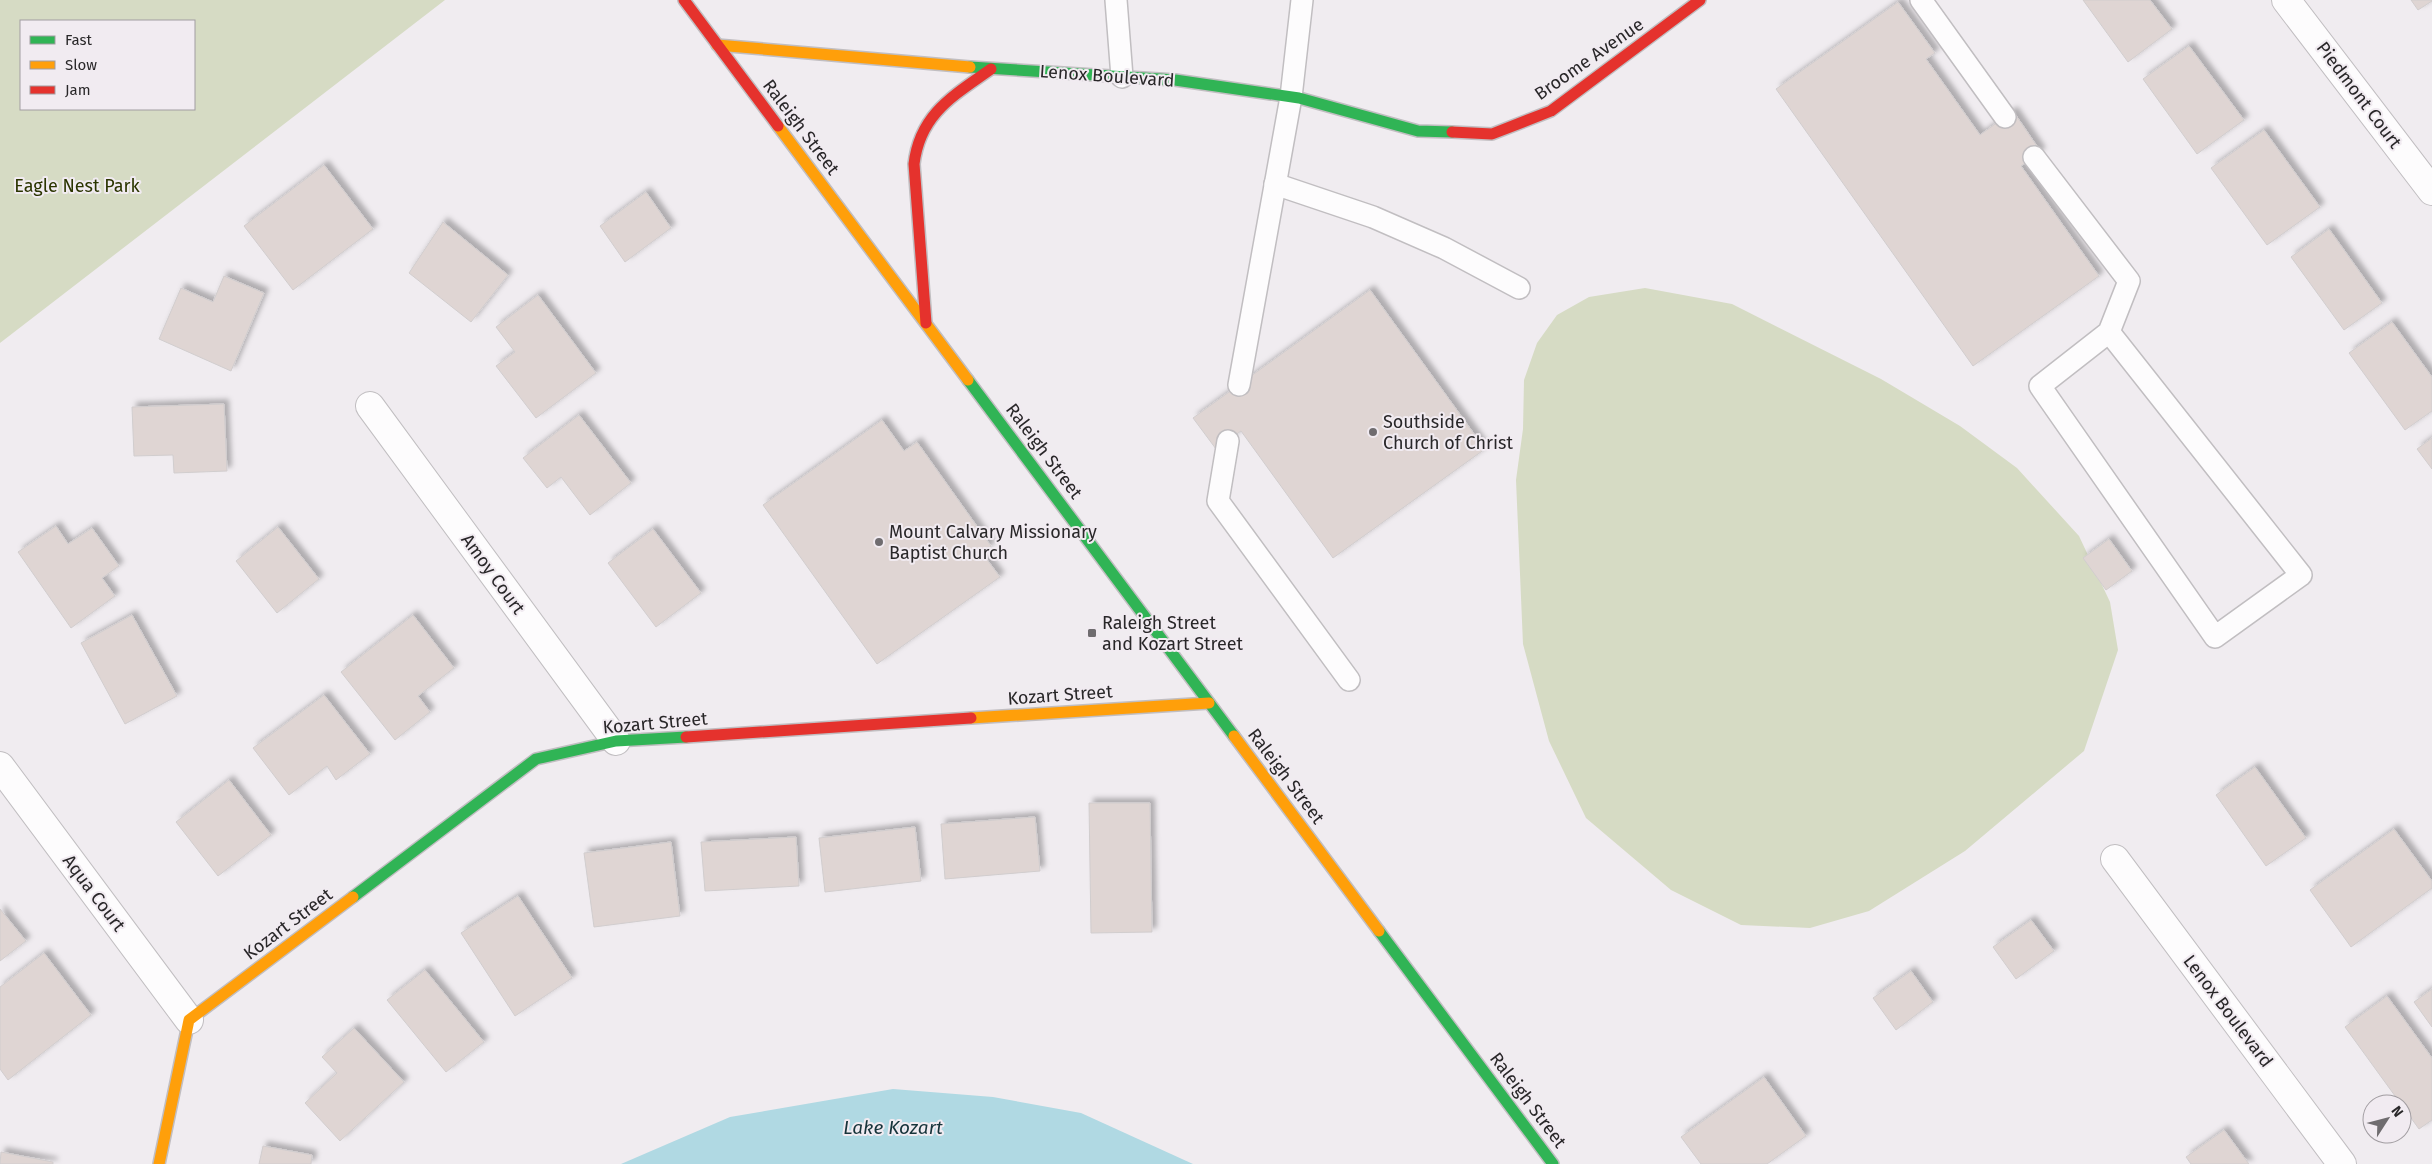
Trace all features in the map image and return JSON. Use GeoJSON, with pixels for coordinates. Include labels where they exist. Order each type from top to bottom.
{"type":"FeatureCollection","features":[{"type":"Feature","properties":{"kind":"street","name":"Raleigh Street"},"geometry":{"type":"LineString","coordinates":[[684,0],[1554,1164]]}},
{"type":"Feature","properties":{"kind":"street","name":"Broome Avenue"},"geometry":{"type":"LineString","coordinates":[[1492,134],[1551,111],[1700,0]]}},
{"type":"Feature","properties":{"kind":"street","name":"Piedmont Court"},"geometry":{"type":"LineString","coordinates":[[2286,0],[2432,190]]}},
{"type":"Feature","properties":{"kind":"street","name":"Lenox Boulevard"},"geometry":{"type":"LineString","coordinates":[[717,45],[991,69],[1175,80],[1291,97],[1418,131],[1492,134]]}},
{"type":"Feature","properties":{"kind":"street"},"geometry":{"type":"LineString","coordinates":[[926,323],[914,164],[917,143],[928,122],[953,97],[991,69]]}},
{"type":"Feature","properties":{"kind":"street","name":"Amoy Court"},"geometry":{"type":"LineString","coordinates":[[370,406],[616,741]]}},
{"type":"Feature","properties":{"kind":"street","name":"Kozart Street"},"geometry":{"type":"LineString","coordinates":[[189,1020],[536,759],[616,741],[1209,703]]}},
{"type":"Feature","properties":{"kind":"street","name":"Aqua Court"},"geometry":{"type":"LineString","coordinates":[[0,766],[189,1020]]}},
{"type":"Feature","properties":{"kind":"street","name":"Lenox Boulevard"},"geometry":{"type":"LineString","coordinates":[[2115,859],[2342,1164]]}},
{"type":"Feature","properties":{"kind":"street"},"geometry":{"type":"LineString","coordinates":[[159,1164],[189,1020]]}},
{"type":"Feature","properties":{"kind":"lane"},"geometry":{"type":"LineString","coordinates":[[1116,0],[1122,77]]}},
{"type":"Feature","properties":{"kind":"lane"},"geometry":{"type":"LineString","coordinates":[[1239,385],[1291,97],[1302,0]]}},
{"type":"Feature","properties":{"kind":"lane"},"geometry":{"type":"LineString","coordinates":[[1921,0],[2005,117]]}},
{"type":"Feature","properties":{"kind":"lane"},"geometry":{"type":"LineString","coordinates":[[2034,157],[2129,281],[2109,332],[2040,386],[2215,637],[2301,575],[2109,332]]}},
{"type":"Feature","properties":{"kind":"lane"},"geometry":{"type":"LineString","coordinates":[[1275,184],[1373,217],[1444,248],[1519,288]]}},
{"type":"Feature","properties":{"kind":"lane"},"geometry":{"type":"LineString","coordinates":[[1228,441],[1218,501],[1349,680]]}},
{"type":"Feature","properties":{"kind":"green space","name":"Eagle Nest Park"},"geometry":{"type":"Polygon","coordinates":[[[0,0],[445,0],[0,343],[0,0]]]}},
{"type":"Feature","properties":{"kind":"green space"},"geometry":{"type":"Polygon","coordinates":[[[1645,288],[1732,304],[1881,379],[1960,426],[2017,468],[2079,536],[2110,602],[2118,650],[2084,751],[1965,851],[1869,911],[1810,928],[1741,925],[1671,890],[1586,818],[1549,741],[1523,644],[1516,480],[1523,429],[1524,380],[1537,343],[1557,315],[1589,297],[1645,288]]]}},
{"type":"Feature","properties":{"kind":"water","name":"Lake Kozart"},"geometry":{"type":"Polygon","coordinates":[[[893,1089],[993,1097],[1081,1113],[1193,1164],[621,1164],[730,1117],[893,1089]]]}},
{"type":"Feature","properties":{"kind":"building"},"geometry":{"type":"Polygon","coordinates":[[[2083,0],[2150,0],[2172,29],[2128,62],[2083,0]]]}},
{"type":"Feature","properties":{"kind":"building"},"geometry":{"type":"Polygon","coordinates":[[[2411,0],[2432,0],[2432,1],[2418,10],[2411,0]]]}},
{"type":"Feature","properties":{"kind":"building"},"geometry":{"type":"Polygon","coordinates":[[[1898,2],[1935,53],[1926,59],[1980,135],[2013,111],[2041,152],[2021,166],[2099,276],[1973,366],[1776,89],[1898,2]]]}},
{"type":"Feature","properties":{"kind":"building"},"geometry":{"type":"Polygon","coordinates":[[[2189,46],[2244,120],[2197,154],[2143,79],[2189,46]]]}},
{"type":"Feature","properties":{"kind":"building"},"geometry":{"type":"Polygon","coordinates":[[[2264,130],[2320,207],[2267,245],[2211,168],[2264,130]]]}},
{"type":"Feature","properties":{"kind":"building"},"geometry":{"type":"Polygon","coordinates":[[[324,165],[373,229],[293,290],[244,226],[324,165]]]}},
{"type":"Feature","properties":{"kind":"building"},"geometry":{"type":"Polygon","coordinates":[[[646,192],[671,228],[625,262],[600,226],[646,192]]]}},
{"type":"Feature","properties":{"kind":"building"},"geometry":{"type":"Polygon","coordinates":[[[443,222],[508,275],[471,322],[409,273],[443,222]]]}},
{"type":"Feature","properties":{"kind":"building"},"geometry":{"type":"Polygon","coordinates":[[[2329,229],[2382,303],[2344,330],[2291,257],[2329,229]]]}},
{"type":"Feature","properties":{"kind":"building"},"geometry":{"type":"Polygon","coordinates":[[[224,276],[264,293],[231,371],[159,339],[181,288],[213,302],[224,276]]]}},
{"type":"Feature","properties":{"kind":"building"},"geometry":{"type":"Polygon","coordinates":[[[1370,290],[1485,449],[1333,558],[1241,431],[1216,449],[1193,418],[1370,290]]]}},
{"type":"Feature","properties":{"kind":"building"},"geometry":{"type":"Polygon","coordinates":[[[538,295],[596,373],[536,418],[496,366],[515,352],[496,327],[538,295]]]}},
{"type":"Feature","properties":{"kind":"building"},"geometry":{"type":"Polygon","coordinates":[[[2392,322],[2432,377],[2432,411],[2405,430],[2349,353],[2392,322]]]}},
{"type":"Feature","properties":{"kind":"building"},"geometry":{"type":"Polygon","coordinates":[[[224,404],[227,471],[174,473],[173,455],[134,456],[132,407],[224,404]]]}},
{"type":"Feature","properties":{"kind":"building"},"geometry":{"type":"Polygon","coordinates":[[[579,415],[631,483],[590,515],[561,477],[547,488],[523,458],[579,415]]]}},
{"type":"Feature","properties":{"kind":"building"},"geometry":{"type":"Polygon","coordinates":[[[882,420],[904,451],[917,442],[991,546],[982,553],[1000,577],[877,664],[763,505],[882,420]]]}},
{"type":"Feature","properties":{"kind":"building"},"geometry":{"type":"Polygon","coordinates":[[[2432,438],[2432,469],[2417,449],[2432,438]]]}},
{"type":"Feature","properties":{"kind":"building"},"geometry":{"type":"Polygon","coordinates":[[[56,526],[68,544],[92,528],[119,566],[102,578],[115,596],[71,628],[18,552],[56,526]]]}},
{"type":"Feature","properties":{"kind":"building"},"geometry":{"type":"Polygon","coordinates":[[[278,527],[319,579],[277,613],[236,561],[278,527]]]}},
{"type":"Feature","properties":{"kind":"building"},"geometry":{"type":"Polygon","coordinates":[[[653,529],[701,593],[656,627],[608,563],[653,529]]]}},
{"type":"Feature","properties":{"kind":"building"},"geometry":{"type":"Polygon","coordinates":[[[2109,539],[2132,571],[2106,590],[2083,558],[2109,539]]]}},
{"type":"Feature","properties":{"kind":"building"},"geometry":{"type":"Polygon","coordinates":[[[132,615],[177,696],[125,724],[81,643],[132,615]]]}},
{"type":"Feature","properties":{"kind":"building"},"geometry":{"type":"Polygon","coordinates":[[[413,615],[454,668],[418,696],[430,712],[395,740],[341,672],[413,615]]]}},
{"type":"Feature","properties":{"kind":"building"},"geometry":{"type":"Polygon","coordinates":[[[324,695],[370,754],[336,780],[327,766],[289,795],[253,748],[324,695]]]}},
{"type":"Feature","properties":{"kind":"building"},"geometry":{"type":"Polygon","coordinates":[[[2255,767],[2306,838],[2266,866],[2216,795],[2255,767]]]}},
{"type":"Feature","properties":{"kind":"building"},"geometry":{"type":"Polygon","coordinates":[[[229,780],[271,835],[218,876],[176,822],[229,780]]]}},
{"type":"Feature","properties":{"kind":"building"},"geometry":{"type":"Polygon","coordinates":[[[1089,803],[1150,803],[1152,932],[1091,933],[1089,803]]]}},
{"type":"Feature","properties":{"kind":"building"},"geometry":{"type":"Polygon","coordinates":[[[1035,817],[1040,871],[945,879],[941,824],[1035,817]]]}},
{"type":"Feature","properties":{"kind":"building"},"geometry":{"type":"Polygon","coordinates":[[[915,827],[921,881],[825,892],[819,838],[915,827]]]}},
{"type":"Feature","properties":{"kind":"building"},"geometry":{"type":"Polygon","coordinates":[[[2394,829],[2432,881],[2432,888],[2351,947],[2310,890],[2394,829]]]}},
{"type":"Feature","properties":{"kind":"building"},"geometry":{"type":"Polygon","coordinates":[[[796,837],[799,886],[705,891],[701,842],[796,837]]]}},
{"type":"Feature","properties":{"kind":"building"},"geometry":{"type":"Polygon","coordinates":[[[671,842],[680,916],[594,927],[584,853],[671,842]]]}},
{"type":"Feature","properties":{"kind":"building"},"geometry":{"type":"Polygon","coordinates":[[[518,896],[572,978],[515,1016],[461,933],[518,896]]]}},
{"type":"Feature","properties":{"kind":"building"},"geometry":{"type":"Polygon","coordinates":[[[0,909],[26,941],[0,961],[0,909]]]}},
{"type":"Feature","properties":{"kind":"building"},"geometry":{"type":"Polygon","coordinates":[[[2031,920],[2054,951],[2016,979],[1993,947],[2031,920]]]}},
{"type":"Feature","properties":{"kind":"building"},"geometry":{"type":"Polygon","coordinates":[[[44,953],[91,1015],[8,1080],[0,1069],[0,987],[44,953]]]}},
{"type":"Feature","properties":{"kind":"building"},"geometry":{"type":"Polygon","coordinates":[[[425,970],[484,1042],[446,1072],[387,1000],[425,970]]]}},
{"type":"Feature","properties":{"kind":"building"},"geometry":{"type":"Polygon","coordinates":[[[1911,971],[1933,1002],[1896,1030],[1873,998],[1911,971]]]}},
{"type":"Feature","properties":{"kind":"building"},"geometry":{"type":"Polygon","coordinates":[[[2432,989],[2432,1027],[2414,1002],[2432,989]]]}},
{"type":"Feature","properties":{"kind":"building"},"geometry":{"type":"Polygon","coordinates":[[[2387,996],[2432,1058],[2432,1120],[2419,1129],[2412,1119],[2412,1094],[2394,1094],[2345,1027],[2387,996]]]}},
{"type":"Feature","properties":{"kind":"building"},"geometry":{"type":"Polygon","coordinates":[[[354,1028],[404,1082],[340,1141],[305,1103],[337,1073],[322,1057],[354,1028]]]}},
{"type":"Feature","properties":{"kind":"building"},"geometry":{"type":"Polygon","coordinates":[[[1764,1077],[1806,1136],[1767,1164],[1701,1164],[1681,1137],[1764,1077]]]}},
{"type":"Feature","properties":{"kind":"building"},"geometry":{"type":"Polygon","coordinates":[[[2224,1130],[2249,1164],[2191,1164],[2186,1157],[2224,1130]]]}},
{"type":"Feature","properties":{"kind":"building"},"geometry":{"type":"Polygon","coordinates":[[[263,1146],[312,1155],[311,1164],[259,1164],[263,1146]]]}},
{"type":"Feature","properties":{"kind":"building"},"geometry":{"type":"Polygon","coordinates":[[[1,1152],[53,1162],[53,1164],[0,1164],[1,1152]]]}},
{"type":"Feature","properties":{"kind":"traffic: fast"},"geometry":{"type":"LineString","coordinates":[[970,67],[1175,80],[1299,98],[1418,131],[1452,132]]}},
{"type":"Feature","properties":{"kind":"traffic: fast"},"geometry":{"type":"LineString","coordinates":[[968,380],[1234,736]]}},
{"type":"Feature","properties":{"kind":"traffic: fast"},"geometry":{"type":"LineString","coordinates":[[353,897],[536,759],[616,741],[686,737]]}},
{"type":"Feature","properties":{"kind":"traffic: fast"},"geometry":{"type":"LineString","coordinates":[[1379,931],[1553,1164]]}},
{"type":"Feature","properties":{"kind":"traffic: slow"},"geometry":{"type":"LineString","coordinates":[[717,45],[970,67]]}},
{"type":"Feature","properties":{"kind":"traffic: slow"},"geometry":{"type":"LineString","coordinates":[[778,126],[968,380]]}},
{"type":"Feature","properties":{"kind":"traffic: slow"},"geometry":{"type":"LineString","coordinates":[[971,718],[1209,703]]}},
{"type":"Feature","properties":{"kind":"traffic: slow"},"geometry":{"type":"LineString","coordinates":[[1234,736],[1379,931]]}},
{"type":"Feature","properties":{"kind":"traffic: slow"},"geometry":{"type":"LineString","coordinates":[[159,1164],[189,1020],[353,897]]}},
{"type":"Feature","properties":{"kind":"traffic: jam"},"geometry":{"type":"LineString","coordinates":[[684,0],[778,126]]}},
{"type":"Feature","properties":{"kind":"traffic: jam"},"geometry":{"type":"LineString","coordinates":[[1452,132],[1492,134],[1551,111],[1700,0]]}},
{"type":"Feature","properties":{"kind":"traffic: jam"},"geometry":{"type":"LineString","coordinates":[[926,323],[914,164],[917,147],[923,132],[940,108],[991,69]]}},
{"type":"Feature","properties":{"kind":"traffic: jam"},"geometry":{"type":"LineString","coordinates":[[686,737],[971,718]]}},
{"type":"Feature","properties":{"kind":"place","name":"Southside Church of Christ"},"geometry":{"type":"Point","coordinates":[1373,432]}},
{"type":"Feature","properties":{"kind":"place","name":"Mount Calvary Missionary Baptist Church"},"geometry":{"type":"Point","coordinates":[879,542]}},
{"type":"Feature","properties":{"kind":"place","name":"Raleigh Street and Kozart Street"},"geometry":{"type":"Point","coordinates":[1092,633]}}]}
